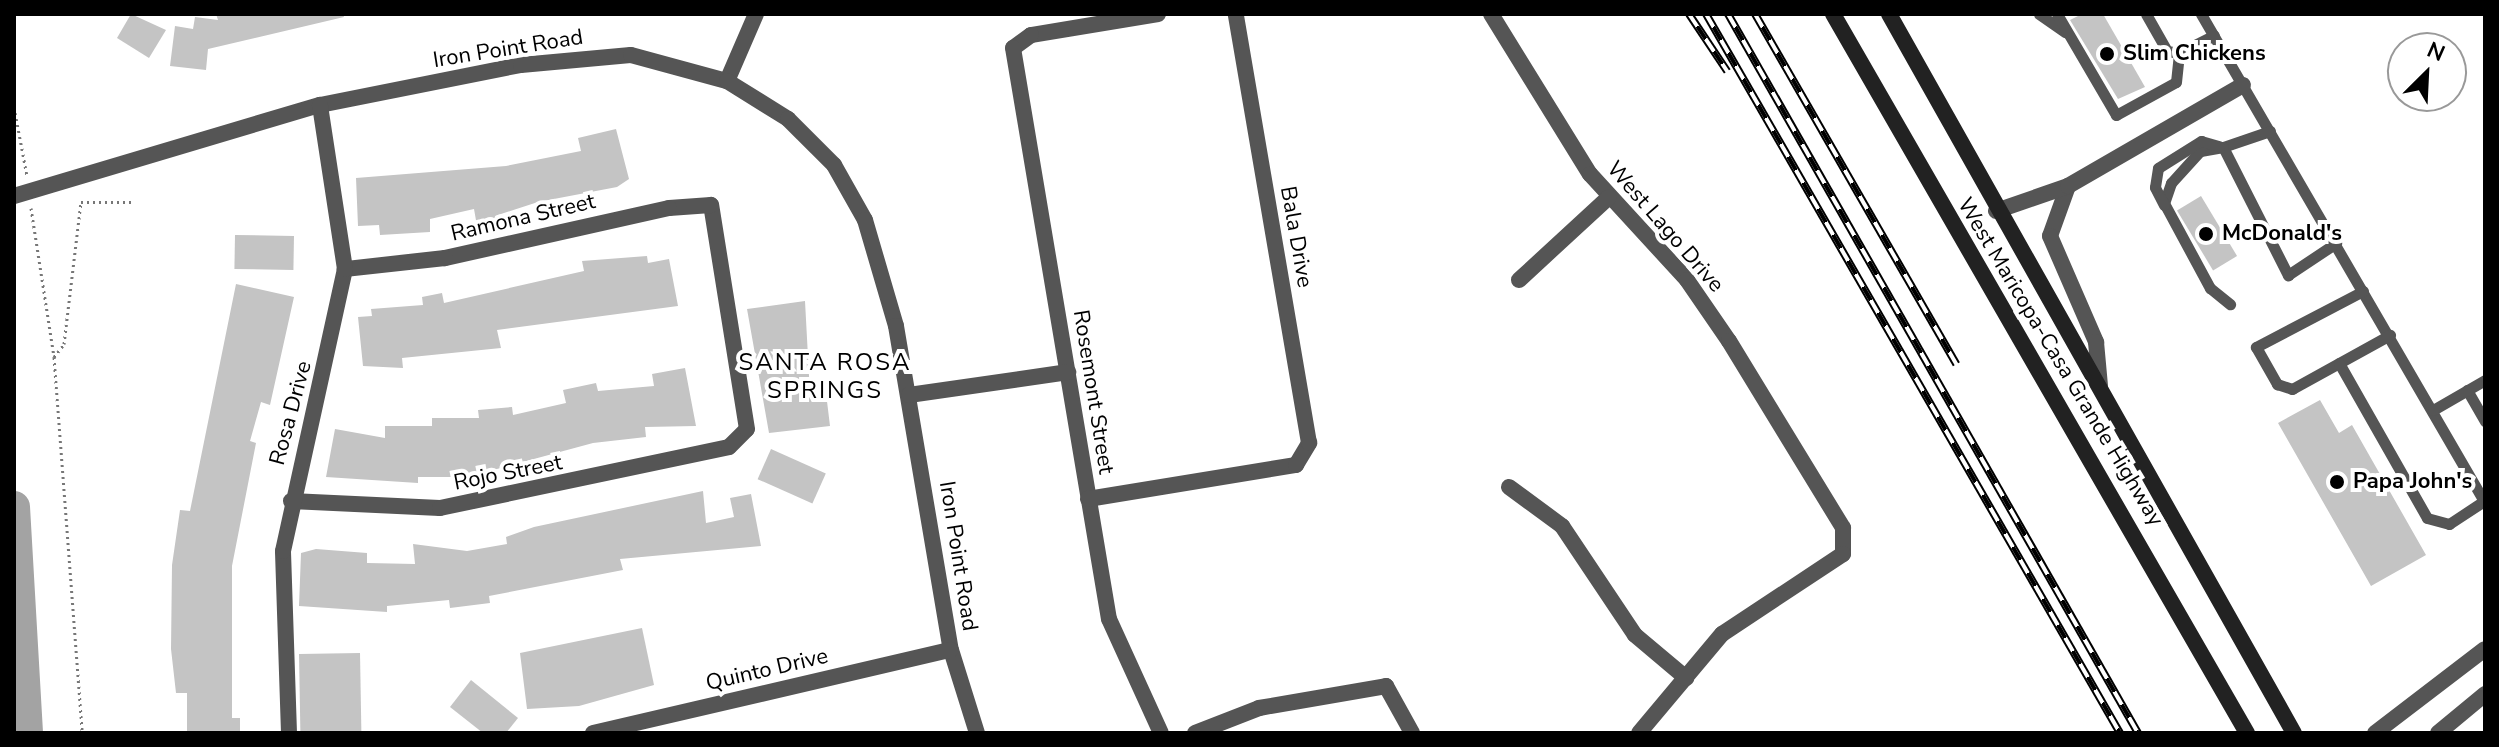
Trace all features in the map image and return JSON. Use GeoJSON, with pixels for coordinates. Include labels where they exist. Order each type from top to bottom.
{"type":"FeatureCollection","features":[{"type":"Feature","properties":{"kind":"main road","name":"West Maricopa-Casa Grande Highway"},"geometry":{"type":"LineString","coordinates":[[1833,14],[2247,733]]}},
{"type":"Feature","properties":{"kind":"main road","name":"West Maricopa-Casa Grande Highway"},"geometry":{"type":"LineString","coordinates":[[1889,14],[1996,211],[2100,386],[2294,733]]}},
{"type":"Feature","properties":{"kind":"street"},"geometry":{"type":"LineString","coordinates":[[727,81],[756,14]]}},
{"type":"Feature","properties":{"kind":"street","name":"Rosemont Street"},"geometry":{"type":"LineString","coordinates":[[1158,14],[1031,35],[1013,48],[1109,619],[1161,733]]}},
{"type":"Feature","properties":{"kind":"street","name":"Bala Drive"},"geometry":{"type":"LineString","coordinates":[[1088,499],[1296,465],[1309,443],[1236,14]]}},
{"type":"Feature","properties":{"kind":"street","name":"West Lago Drive"},"geometry":{"type":"LineString","coordinates":[[1491,14],[1609,197],[1687,280],[1729,341],[1843,528],[1843,554],[1722,634],[1686,678]]}},
{"type":"Feature","properties":{"kind":"street","name":"Iron Point Road"},"geometry":{"type":"LineString","coordinates":[[22,195],[320,105],[589,57],[631,55],[727,81],[788,119],[834,165],[883,268],[909,395],[951,650],[977,733]]}},
{"type":"Feature","properties":{"kind":"street"},"geometry":{"type":"LineString","coordinates":[[1996,211],[2068,186],[2243,85]]}},
{"type":"Feature","properties":{"kind":"street","name":"Rosa Drive"},"geometry":{"type":"LineString","coordinates":[[289,733],[280,608],[291,501],[345,269],[320,105]]}},
{"type":"Feature","properties":{"kind":"street"},"geometry":{"type":"LineString","coordinates":[[2068,186],[2050,236],[2096,342],[2100,386]]}},
{"type":"Feature","properties":{"kind":"street"},"geometry":{"type":"LineString","coordinates":[[1519,280],[1609,197]]}},
{"type":"Feature","properties":{"kind":"street","name":"Ramona Street"},"geometry":{"type":"LineString","coordinates":[[345,269],[445,258],[669,208],[711,205],[747,429],[729,447]]}},
{"type":"Feature","properties":{"kind":"street"},"geometry":{"type":"LineString","coordinates":[[909,395],[1068,372]]}},
{"type":"Feature","properties":{"kind":"street","name":"Rojo Street"},"geometry":{"type":"LineString","coordinates":[[291,501],[440,508],[729,447]]}},
{"type":"Feature","properties":{"kind":"street"},"geometry":{"type":"LineString","coordinates":[[1509,487],[1562,526],[1635,635],[1686,678],[1639,733]]}},
{"type":"Feature","properties":{"kind":"street"},"geometry":{"type":"LineString","coordinates":[[2375,733],[2485,649]]}},
{"type":"Feature","properties":{"kind":"street","name":"Quinto Drive"},"geometry":{"type":"LineString","coordinates":[[593,733],[951,650]]}},
{"type":"Feature","properties":{"kind":"street"},"geometry":{"type":"LineString","coordinates":[[1195,733],[1259,708],[1386,686],[1412,733]]}},
{"type":"Feature","properties":{"kind":"street"},"geometry":{"type":"LineString","coordinates":[[2438,733],[2485,694]]}},
{"type":"Feature","properties":{"kind":"lane"},"geometry":{"type":"LineString","coordinates":[[2039,14],[2066,32]]}},
{"type":"Feature","properties":{"kind":"lane"},"geometry":{"type":"LineString","coordinates":[[2057,14],[2116,115],[2176,82],[2179,53]]}},
{"type":"Feature","properties":{"kind":"lane"},"geometry":{"type":"LineString","coordinates":[[2146,14],[2167,51],[2179,53],[2214,35]]}},
{"type":"Feature","properties":{"kind":"lane"},"geometry":{"type":"LineString","coordinates":[[2201,14],[2390,335],[2484,502],[2449,524],[2427,518],[2339,363]]}},
{"type":"Feature","properties":{"kind":"lane"},"geometry":{"type":"LineString","coordinates":[[2164,205],[2171,183],[2200,151],[2223,147],[2270,131]]}},
{"type":"Feature","properties":{"kind":"lane"},"geometry":{"type":"LineString","coordinates":[[2230,304],[2210,288],[2155,187],[2158,168],[2201,141],[2223,147],[2288,275],[2336,243]]}},
{"type":"Feature","properties":{"kind":"lane"},"geometry":{"type":"LineString","coordinates":[[2363,291],[2256,347],[2277,384],[2292,389],[2390,335]]}},
{"type":"Feature","properties":{"kind":"lane"},"geometry":{"type":"LineString","coordinates":[[2433,410],[2485,380]]}},
{"type":"Feature","properties":{"kind":"lane"},"geometry":{"type":"LineString","coordinates":[[2467,390],[2485,421]]}},
{"type":"Feature","properties":{"kind":"path"},"geometry":{"type":"LineString","coordinates":[[14,107],[22,195],[54,357],[82,733]]}},
{"type":"Feature","properties":{"kind":"path"},"geometry":{"type":"LineString","coordinates":[[54,357],[64,344],[81,202],[131,202]]}},
{"type":"Feature","properties":{"kind":"building"},"geometry":{"type":"Polygon","coordinates":[[[131,14],[166,30],[149,58],[117,38],[131,14]]]}},
{"type":"Feature","properties":{"kind":"building"},"geometry":{"type":"Polygon","coordinates":[[[216,14],[343,14],[344,17],[208,49],[206,70],[170,66],[175,26],[193,29],[195,17],[218,20],[216,14]]]}},
{"type":"Feature","properties":{"kind":"building"},"geometry":{"type":"Polygon","coordinates":[[[2082,14],[2103,14],[2145,87],[2118,99],[2070,20],[2082,14]]]}},
{"type":"Feature","properties":{"kind":"building"},"geometry":{"type":"Polygon","coordinates":[[[616,129],[629,179],[617,187],[538,202],[495,216],[496,224],[477,226],[474,209],[430,219],[430,232],[380,235],[379,225],[358,226],[356,178],[506,166],[581,151],[578,138],[616,129]]]}},
{"type":"Feature","properties":{"kind":"building","name":"McDonald's"},"geometry":{"type":"Polygon","coordinates":[[[2201,196],[2237,256],[2213,270],[2177,210],[2201,196]]]}},
{"type":"Feature","properties":{"kind":"building"},"geometry":{"type":"Polygon","coordinates":[[[235,235],[294,236],[293,270],[234,269],[235,235]]]}},
{"type":"Feature","properties":{"kind":"building"},"geometry":{"type":"Polygon","coordinates":[[[647,256],[648,263],[669,259],[678,306],[497,330],[501,348],[402,358],[403,368],[363,366],[358,317],[372,316],[371,309],[423,305],[422,297],[442,293],[444,303],[584,271],[582,261],[647,256]]]}},
{"type":"Feature","properties":{"kind":"building"},"geometry":{"type":"Polygon","coordinates":[[[236,284],[294,297],[270,405],[261,402],[250,441],[256,443],[232,566],[232,718],[240,718],[240,733],[187,733],[187,693],[176,693],[171,649],[172,565],[180,510],[190,511],[236,284]]]}},
{"type":"Feature","properties":{"kind":"building"},"geometry":{"type":"Polygon","coordinates":[[[805,301],[810,394],[826,393],[830,426],[769,433],[747,309],[805,301]]]}},
{"type":"Feature","properties":{"kind":"building"},"geometry":{"type":"Polygon","coordinates":[[[685,368],[696,426],[645,427],[646,437],[593,443],[467,477],[418,477],[418,483],[326,477],[335,429],[385,438],[385,426],[432,426],[432,418],[479,418],[478,410],[512,407],[513,415],[566,403],[563,390],[596,383],[598,391],[654,386],[652,374],[685,368]]]}},
{"type":"Feature","properties":{"kind":"building"},"geometry":{"type":"Polygon","coordinates":[[[2320,400],[2339,433],[2352,425],[2426,555],[2371,586],[2278,423],[2320,400]]]}},
{"type":"Feature","properties":{"kind":"building"},"geometry":{"type":"Polygon","coordinates":[[[771,449],[826,473],[812,504],[758,479],[771,449]]]}},
{"type":"Feature","properties":{"kind":"building"},"geometry":{"type":"Polygon","coordinates":[[[703,491],[706,523],[734,517],[730,498],[751,494],[761,546],[620,559],[623,570],[489,596],[490,603],[450,608],[449,600],[387,606],[387,612],[299,606],[301,553],[316,549],[367,553],[367,563],[415,564],[413,544],[467,551],[507,544],[506,537],[534,527],[703,491]]]}},
{"type":"Feature","properties":{"kind":"building"},"geometry":{"type":"Polygon","coordinates":[[[642,628],[654,685],[579,706],[527,709],[520,653],[642,628]]]}},
{"type":"Feature","properties":{"kind":"building"},"geometry":{"type":"Polygon","coordinates":[[[360,653],[361,733],[300,733],[299,654],[360,653]]]}},
{"type":"Feature","properties":{"kind":"building"},"geometry":{"type":"Polygon","coordinates":[[[471,680],[518,718],[506,733],[483,733],[450,707],[471,680]]]}},
{"type":"Feature","properties":{"kind":"waterway"},"geometry":{"type":"LineString","coordinates":[[14,507],[27,733]]}},
{"type":"Feature","properties":{"kind":"railway"},"geometry":{"type":"LineString","coordinates":[[1689,14],[1727,71]]}},
{"type":"Feature","properties":{"kind":"railway"},"geometry":{"type":"LineString","coordinates":[[1706,14],[2120,733]]}},
{"type":"Feature","properties":{"kind":"railway"},"geometry":{"type":"LineString","coordinates":[[1728,14],[2138,733]]}},
{"type":"Feature","properties":{"kind":"railway"},"geometry":{"type":"LineString","coordinates":[[1755,14],[1956,364]]}},
{"type":"Feature","properties":{"kind":"place","name":"Slim Chickens"},"geometry":{"type":"Point","coordinates":[2107,54]}},
{"type":"Feature","properties":{"kind":"place","name":"McDonald's"},"geometry":{"type":"Point","coordinates":[2206,234]}},
{"type":"Feature","properties":{"kind":"place","name":"Papa John's"},"geometry":{"type":"Point","coordinates":[2337,482]}},
{"type":"Feature","properties":{"kind":"district","name":"SANTA ROSA SPRINGS"},"geometry":{"type":"Point","coordinates":[825,377]}}]}
